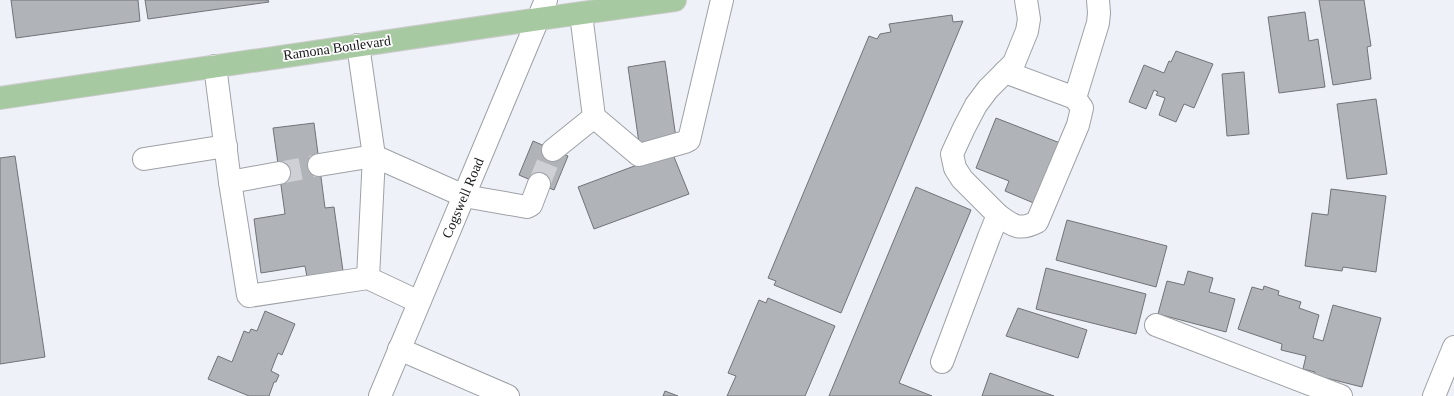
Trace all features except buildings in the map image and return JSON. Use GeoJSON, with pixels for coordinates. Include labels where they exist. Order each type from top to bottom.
{"type":"FeatureCollection","features":[{"type":"Feature","properties":{"kind":"main road","name":"Ramona Boulevard"},"geometry":{"type":"LineString","coordinates":[[0,98],[358,45],[542,9],[581,14],[675,0]]}},
{"type":"Feature","properties":{"kind":"street"},"geometry":{"type":"LineString","coordinates":[[581,14],[594,117],[639,155],[689,140],[722,0]]}},
{"type":"Feature","properties":{"kind":"street"},"geometry":{"type":"LineString","coordinates":[[1005,72],[1075,98],[1082,108],[1078,125],[1037,222],[1028,227],[1016,227],[998,215],[962,179],[955,168],[952,154],[976,105],[988,89],[1014,62],[1027,31],[1029,18],[1026,0]]}},
{"type":"Feature","properties":{"kind":"street"},"geometry":{"type":"LineString","coordinates":[[1075,98],[1098,23],[1098,0]]}},
{"type":"Feature","properties":{"kind":"street","name":"Cogswell Road"},"geometry":{"type":"LineString","coordinates":[[380,396],[542,9]]}},
{"type":"Feature","properties":{"kind":"street"},"geometry":{"type":"LineString","coordinates":[[358,45],[374,156],[368,278]]}},
{"type":"Feature","properties":{"kind":"street"},"geometry":{"type":"LineString","coordinates":[[215,66],[230,182],[248,295],[368,278],[419,302]]}},
{"type":"Feature","properties":{"kind":"street"},"geometry":{"type":"LineString","coordinates":[[553,150],[594,117]]}},
{"type":"Feature","properties":{"kind":"street"},"geometry":{"type":"LineString","coordinates":[[144,159],[226,146]]}},
{"type":"Feature","properties":{"kind":"street"},"geometry":{"type":"LineString","coordinates":[[320,166],[374,156],[464,196],[527,207],[532,205],[539,184]]}},
{"type":"Feature","properties":{"kind":"street"},"geometry":{"type":"LineString","coordinates":[[230,182],[279,173]]}},
{"type":"Feature","properties":{"kind":"street"},"geometry":{"type":"LineString","coordinates":[[942,362],[998,215]]}},
{"type":"Feature","properties":{"kind":"street"},"geometry":{"type":"LineString","coordinates":[[1156,325],[1341,396]]}},
{"type":"Feature","properties":{"kind":"street"},"geometry":{"type":"LineString","coordinates":[[1434,396],[1454,347]]}},
{"type":"Feature","properties":{"kind":"street"},"geometry":{"type":"LineString","coordinates":[[399,349],[508,396]]}},
{"type":"Feature","properties":{"kind":"tunnel"},"geometry":{"type":"LineString","coordinates":[[539,184],[553,150]]}},
{"type":"Feature","properties":{"kind":"tunnel"},"geometry":{"type":"LineString","coordinates":[[279,173],[319,165]]}}]}
